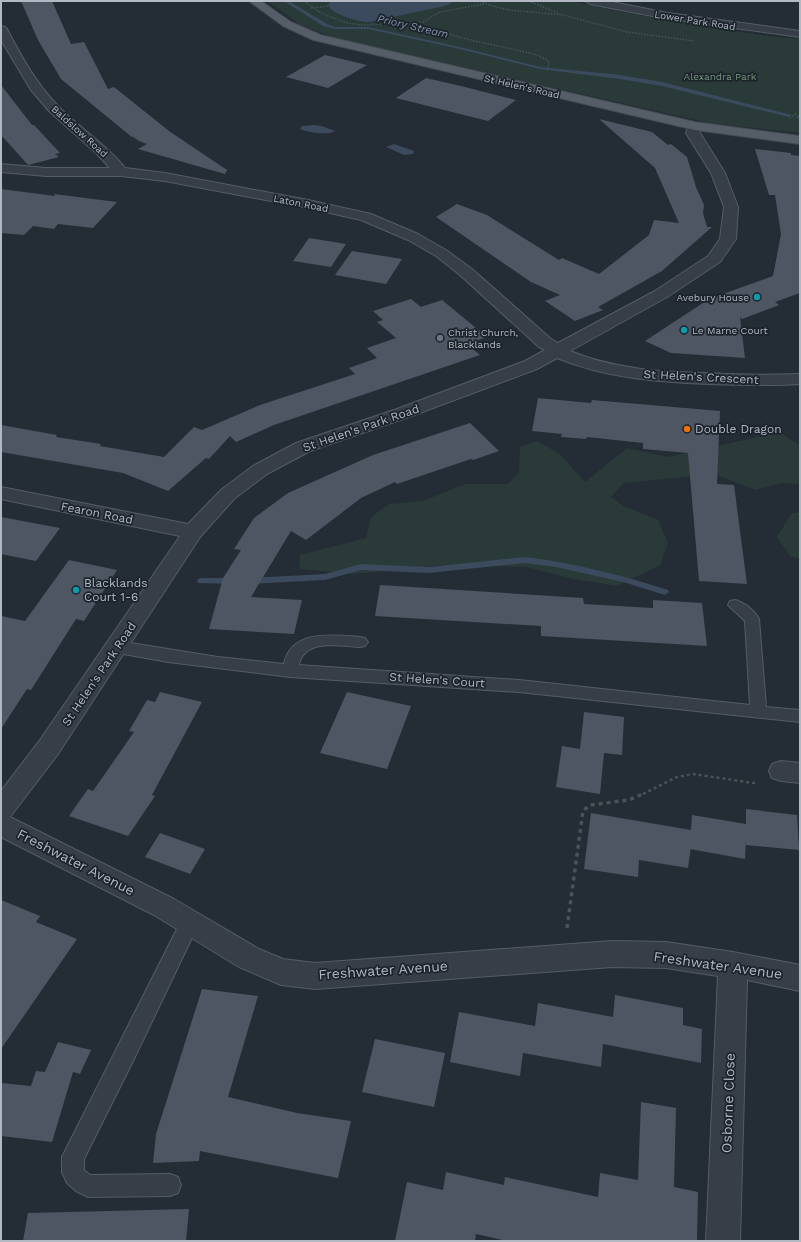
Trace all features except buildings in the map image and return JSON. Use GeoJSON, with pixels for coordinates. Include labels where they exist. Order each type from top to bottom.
{"type":"FeatureCollection","features":[{"type":"Feature","properties":{"kind":"main road","name":"St Helen's Road"},"geometry":{"type":"LineString","coordinates":[[254,1],[286,24],[316,38],[695,126],[800,140]]}},
{"type":"Feature","properties":{"kind":"street","name":"Lower Park Road"},"geometry":{"type":"LineString","coordinates":[[590,1],[668,16],[800,34]]}},
{"type":"Feature","properties":{"kind":"street","name":"Baldslow Road"},"geometry":{"type":"LineString","coordinates":[[1,29],[34,86],[62,118],[112,160],[121,172]]}},
{"type":"Feature","properties":{"kind":"street","name":"St Helen's Park Road"},"geometry":{"type":"LineString","coordinates":[[1,810],[49,747],[118,647],[193,532],[228,494],[260,470],[303,448],[482,385],[531,365],[661,294],[714,259],[728,239],[731,207],[718,173],[693,133],[695,126]]}},
{"type":"Feature","properties":{"kind":"street","name":"Laton Road"},"geometry":{"type":"LineString","coordinates":[[1,168],[46,172],[121,172],[165,177],[308,204],[366,217],[413,237],[441,253],[466,272],[557,352]]}},
{"type":"Feature","properties":{"kind":"street","name":"St Helen's Crescent"},"geometry":{"type":"LineString","coordinates":[[557,352],[596,366],[654,376],[800,380]]}},
{"type":"Feature","properties":{"kind":"street","name":"Fearon Road"},"geometry":{"type":"LineString","coordinates":[[1,493],[193,532]]}},
{"type":"Feature","properties":{"kind":"street","name":"Freshwater Avenue"},"geometry":{"type":"LineString","coordinates":[[1,824],[164,907],[255,961],[281,972],[315,976],[372,970],[612,954],[666,955],[733,965],[800,978]]}},
{"type":"Feature","properties":{"kind":"street","name":"Osborne Close"},"geometry":{"type":"LineString","coordinates":[[723,1241],[733,965]]}},
{"type":"Feature","properties":{"kind":"lane"},"geometry":{"type":"LineString","coordinates":[[736,605],[752,619],[758,712]]}},
{"type":"Feature","properties":{"kind":"lane"},"geometry":{"type":"LineString","coordinates":[[290,671],[294,654],[305,644],[318,640],[360,642]]}},
{"type":"Feature","properties":{"kind":"lane","name":"St Helen's Court"},"geometry":{"type":"LineString","coordinates":[[118,647],[159,656],[290,671],[519,686],[800,716]]}},
{"type":"Feature","properties":{"kind":"lane"},"geometry":{"type":"LineString","coordinates":[[170,1185],[88,1186],[77,1180],[72,1169],[73,1157],[127,1052],[190,922]]}},
{"type":"Feature","properties":{"kind":"path"},"geometry":{"type":"LineString","coordinates":[[304,1],[311,8],[344,21],[362,26],[399,23],[418,25],[438,32],[534,54],[546,60],[549,66],[547,72]]}},
{"type":"Feature","properties":{"kind":"path"},"geometry":{"type":"LineString","coordinates":[[418,25],[440,12],[485,4],[481,1]]}},
{"type":"Feature","properties":{"kind":"path"},"geometry":{"type":"LineString","coordinates":[[529,1],[564,16]]}},
{"type":"Feature","properties":{"kind":"path"},"geometry":{"type":"LineString","coordinates":[[311,8],[329,6]]}},
{"type":"Feature","properties":{"kind":"path"},"geometry":{"type":"LineString","coordinates":[[563,958],[583,811],[590,805],[629,800],[677,777],[693,774],[753,783],[790,772]]}},
{"type":"Feature","properties":{"kind":"green space","name":"Alexandra Park"},"geometry":{"type":"Polygon","coordinates":[[[267,1],[570,1],[626,13],[702,26],[760,35],[800,39],[800,133],[710,123],[335,38],[301,25],[267,1]]]}},
{"type":"Feature","properties":{"kind":"green space"},"geometry":{"type":"Polygon","coordinates":[[[779,432],[800,445],[800,484],[782,483],[755,490],[714,474],[624,483],[611,497],[622,505],[658,520],[668,543],[660,565],[617,586],[569,578],[527,567],[443,565],[354,574],[299,569],[300,555],[366,538],[371,517],[389,504],[423,501],[465,484],[508,484],[519,472],[520,447],[536,441],[559,453],[585,482],[627,448],[668,457],[779,432]]]}},
{"type":"Feature","properties":{"kind":"green space"},"geometry":{"type":"Polygon","coordinates":[[[800,512],[800,559],[790,556],[777,537],[792,513],[800,512]]]}},
{"type":"Feature","properties":{"kind":"water"},"geometry":{"type":"Polygon","coordinates":[[[331,1],[455,1],[445,6],[369,22],[359,21],[340,15],[330,9],[328,5],[331,1]]]}},
{"type":"Feature","properties":{"kind":"water"},"geometry":{"type":"Polygon","coordinates":[[[302,126],[322,126],[335,131],[323,133],[300,129],[302,126]]]}},
{"type":"Feature","properties":{"kind":"water"},"geometry":{"type":"Polygon","coordinates":[[[394,144],[414,151],[413,154],[404,155],[386,147],[394,144]]]}},
{"type":"Feature","properties":{"kind":"waterway","name":"Priory Stream"},"geometry":{"type":"LineString","coordinates":[[286,1],[325,25],[335,28],[368,28],[460,48],[540,68],[620,77],[662,84],[789,115]]}},
{"type":"Feature","properties":{"kind":"waterway"},"geometry":{"type":"LineString","coordinates":[[249,581],[325,577],[361,567],[429,570],[525,560],[556,564],[624,579],[665,592]]}},
{"type":"Feature","properties":{"kind":"waterway"},"geometry":{"type":"LineString","coordinates":[[201,581],[234,581]]}},
{"type":"Feature","properties":{"kind":"place","name":"Avebury House"},"geometry":{"type":"Point","coordinates":[757,297]}},
{"type":"Feature","properties":{"kind":"place","name":"Le Marne Court"},"geometry":{"type":"Point","coordinates":[684,330]}},
{"type":"Feature","properties":{"kind":"place","name":"Christ Church, Blacklands"},"geometry":{"type":"Point","coordinates":[440,338]}},
{"type":"Feature","properties":{"kind":"place","name":"Double Dragon"},"geometry":{"type":"Point","coordinates":[687,429]}},
{"type":"Feature","properties":{"kind":"place","name":"Blacklands Court 1-6"},"geometry":{"type":"Point","coordinates":[76,590]}}]}
